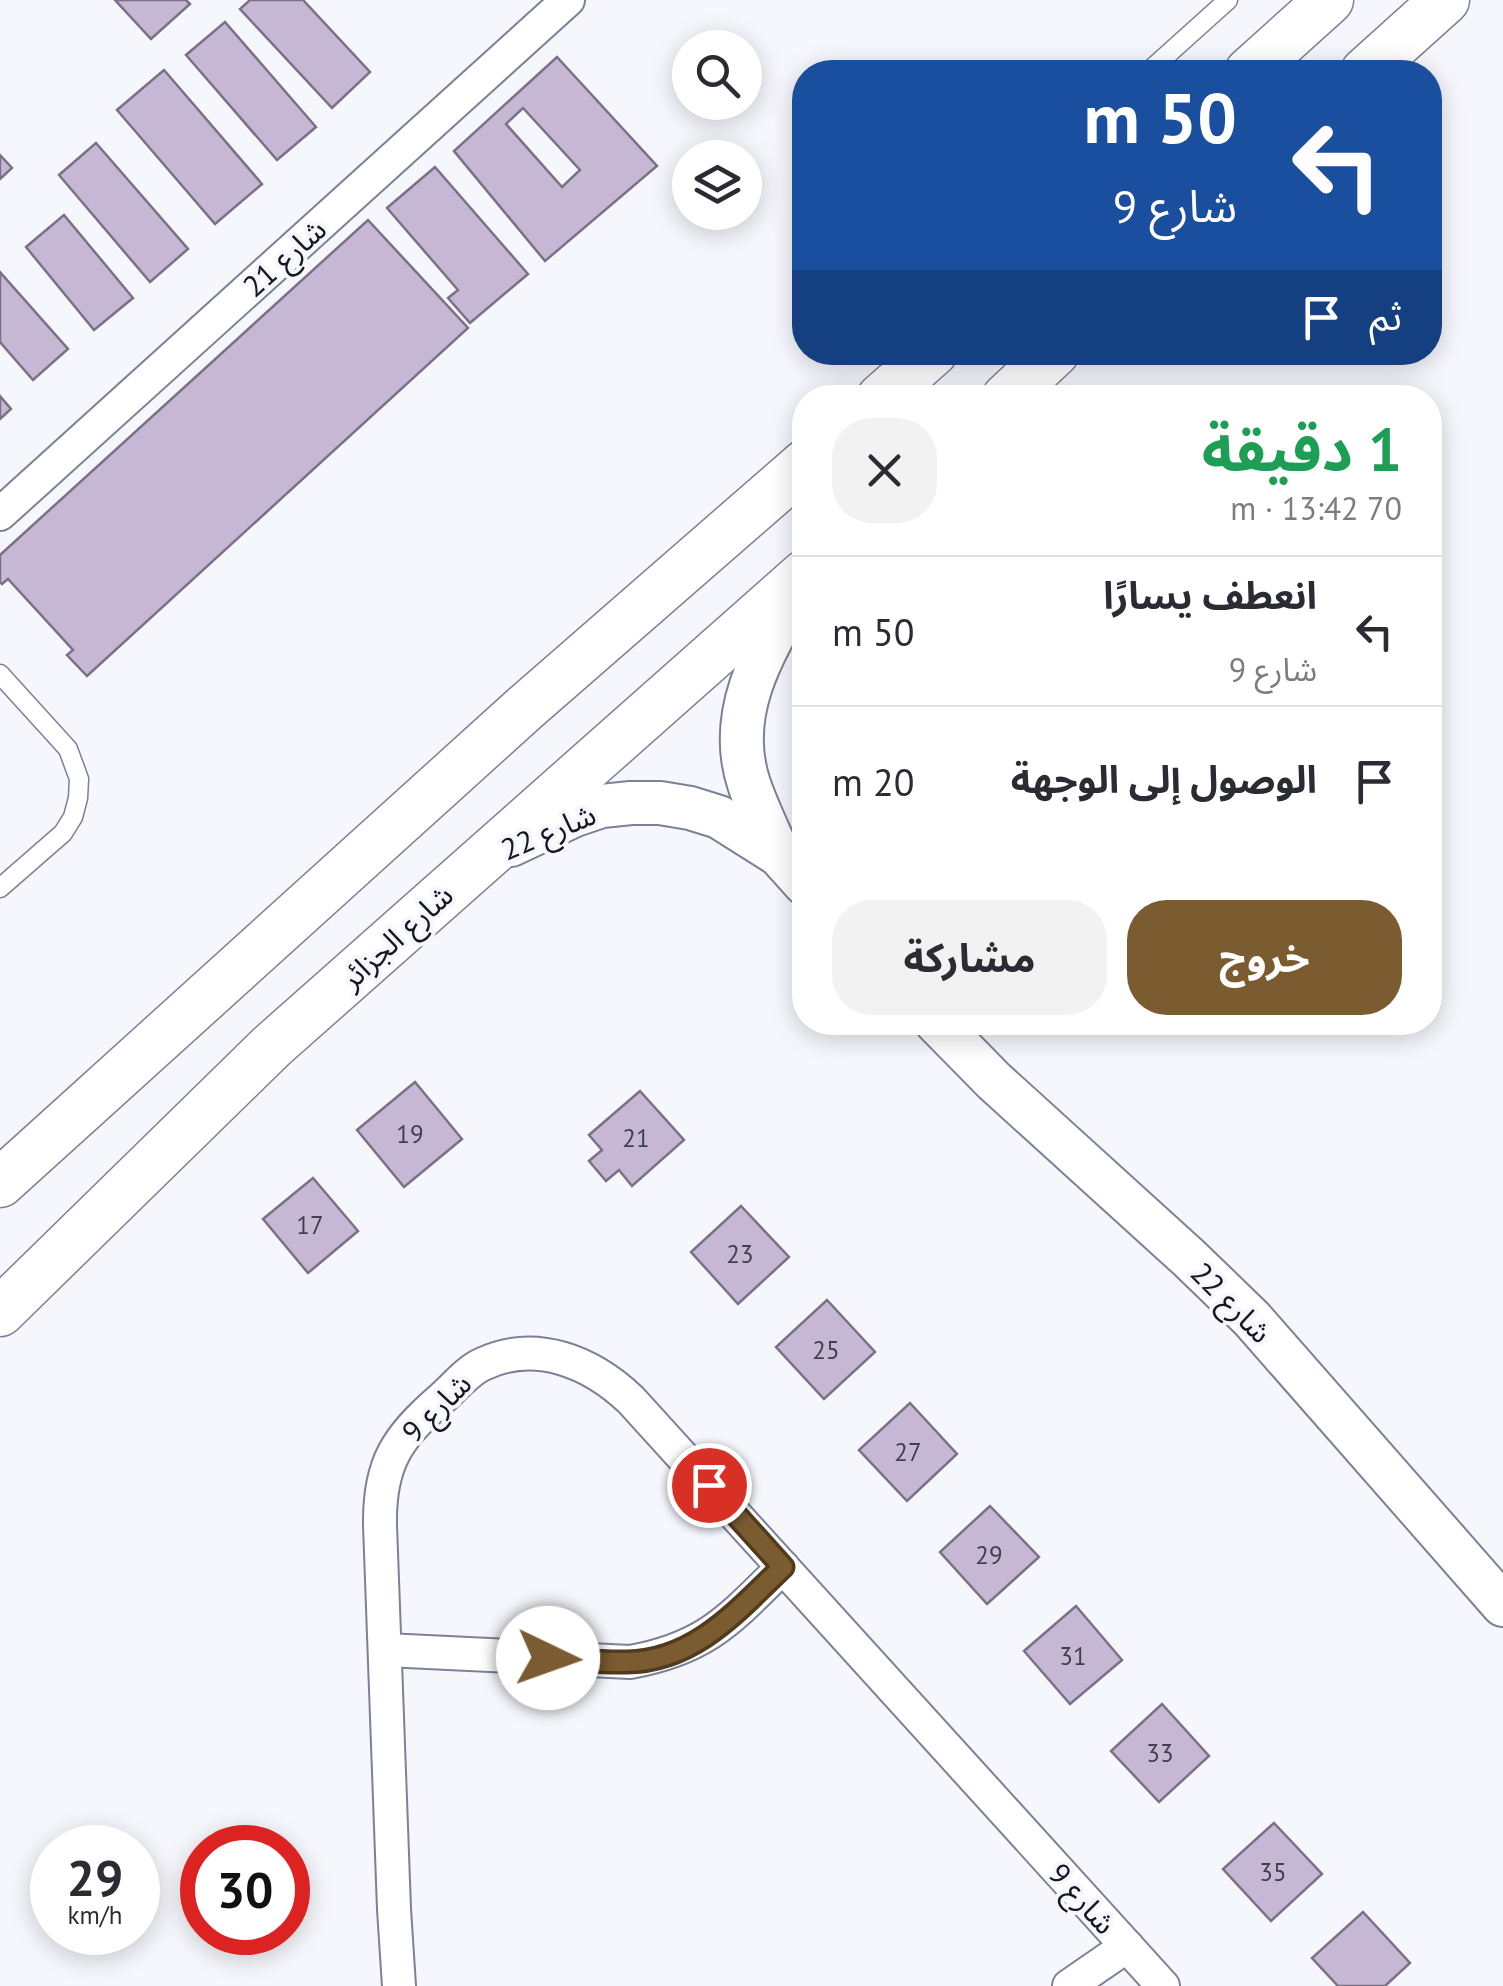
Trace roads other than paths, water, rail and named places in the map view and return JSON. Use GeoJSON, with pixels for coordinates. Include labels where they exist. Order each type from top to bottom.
{"type":"FeatureCollection","features":[{"type":"Feature","properties":{"kind":"main road"},"geometry":{"type":"LineString","coordinates":[[1262,60],[1329,0]]}},
{"type":"Feature","properties":{"kind":"main road"},"geometry":{"type":"LineString","coordinates":[[1378,60],[1445,0]]}},
{"type":"Feature","properties":{"kind":"main road"},"geometry":{"type":"LineString","coordinates":[[896,385],[918,365]]}},
{"type":"Feature","properties":{"kind":"main road"},"geometry":{"type":"LineString","coordinates":[[1020,385],[1042,365]]}},
{"type":"Feature","properties":{"kind":"main road"},"geometry":{"type":"LineString","coordinates":[[0,1183],[526,708],[792,475]]}},
{"type":"Feature","properties":{"kind":"main road","name":"شارع الجزائر"},"geometry":{"type":"LineString","coordinates":[[0,1312],[272,1046],[792,588]]}},
{"type":"Feature","properties":{"kind":"street","name":"شارع 21"},"geometry":{"type":"LineString","coordinates":[[0,514],[568,0]]}},
{"type":"Feature","properties":{"kind":"street","name":"شارع 22"},"geometry":{"type":"LineString","coordinates":[[792,600],[750,682],[743,712],[743,760],[748,783],[792,869]]}},
{"type":"Feature","properties":{"kind":"street","name":"شارع 22"},"geometry":{"type":"LineString","coordinates":[[484,858],[602,806],[660,802],[719,817],[792,869]]}},
{"type":"Feature","properties":{"kind":"street","name":"شارع 22"},"geometry":{"type":"LineString","coordinates":[[949,1035],[1252,1320],[1503,1605]]}},
{"type":"Feature","properties":{"kind":"street","name":"شارع 9"},"geometry":{"type":"LineString","coordinates":[[400,1986],[380,1504],[389,1463],[414,1422],[479,1365],[522,1354],[566,1359],[591,1368],[612,1382],[1163,1986]]}},
{"type":"Feature","properties":{"kind":"street"},"geometry":{"type":"LineString","coordinates":[[386,1650],[630,1662],[654,1658],[677,1651],[725,1624],[783,1567]]}},
{"type":"Feature","properties":{"kind":"street"},"geometry":{"type":"LineString","coordinates":[[1069,1986],[1127,1946]]}},
{"type":"Feature","properties":{"kind":"lane"},"geometry":{"type":"LineString","coordinates":[[1161,60],[1228,0]]}},
{"type":"Feature","properties":{"kind":"lane"},"geometry":{"type":"LineString","coordinates":[[0,674],[68,749],[78,779],[73,817],[63,833],[0,888]]}}]}
